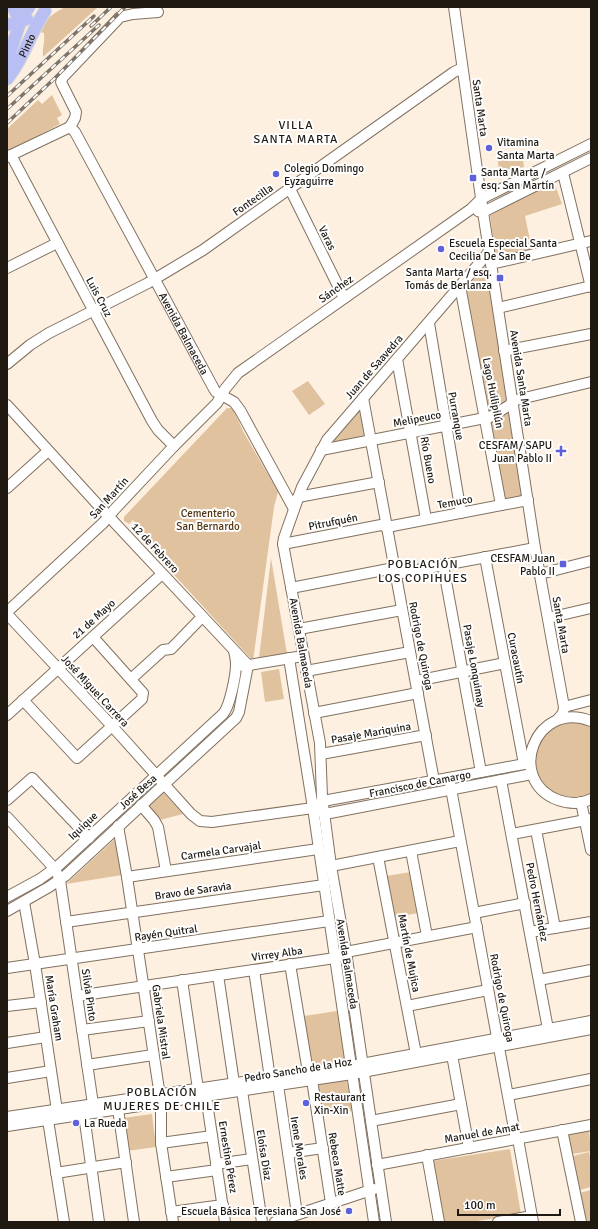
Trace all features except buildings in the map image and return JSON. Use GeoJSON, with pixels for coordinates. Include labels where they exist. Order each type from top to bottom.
{"type":"FeatureCollection","features":[{"type":"Feature","properties":{"kind":"main road"},"geometry":{"type":"LineString","coordinates":[[13,7],[20,22]]}},
{"type":"Feature","properties":{"kind":"main road","name":"Pinto"},"geometry":{"type":"LineString","coordinates":[[7,61],[20,22],[29,7]]}},
{"type":"Feature","properties":{"kind":"main road"},"geometry":{"type":"LineString","coordinates":[[7,25],[20,22],[48,9]]}},
{"type":"Feature","properties":{"kind":"main road","name":"Pinto"},"geometry":{"type":"LineString","coordinates":[[7,79],[19,63],[36,26],[48,9]]}},
{"type":"Feature","properties":{"kind":"street","name":"Santa Marta"},"geometry":{"type":"LineString","coordinates":[[454,7],[483,212]]}},
{"type":"Feature","properties":{"kind":"street"},"geometry":{"type":"LineString","coordinates":[[9,156],[70,127],[75,118],[76,110],[60,80],[120,17],[133,14],[158,12]]}},
{"type":"Feature","properties":{"kind":"street","name":"Fontecilla"},"geometry":{"type":"LineString","coordinates":[[7,364],[39,339],[154,280],[203,250],[454,72],[462,68]]}},
{"type":"Feature","properties":{"kind":"street","name":"Avenida Balmaceda"},"geometry":{"type":"LineString","coordinates":[[70,127],[75,132],[214,389],[216,392],[234,402],[240,410],[294,509],[283,544],[321,754],[323,801],[331,866],[346,952],[386,1222]]}},
{"type":"Feature","properties":{"kind":"street","name":"Sánchez"},"geometry":{"type":"LineString","coordinates":[[222,395],[229,382],[238,373],[471,209],[481,199],[591,144]]}},
{"type":"Feature","properties":{"kind":"street","name":"Luis Cruz"},"geometry":{"type":"LineString","coordinates":[[9,156],[152,421],[158,430],[174,446]]}},
{"type":"Feature","properties":{"kind":"street"},"geometry":{"type":"LineString","coordinates":[[471,209],[483,212],[591,158]]}},
{"type":"Feature","properties":{"kind":"street"},"geometry":{"type":"LineString","coordinates":[[498,308],[591,287],[563,173]]}},
{"type":"Feature","properties":{"kind":"street","name":"Varas"},"geometry":{"type":"LineString","coordinates":[[290,189],[344,298]]}},
{"type":"Feature","properties":{"kind":"street","name":"Avenida Santa Marta"},"geometry":{"type":"LineString","coordinates":[[483,212],[535,548]]}},
{"type":"Feature","properties":{"kind":"street"},"geometry":{"type":"LineString","coordinates":[[491,264],[591,241]]}},
{"type":"Feature","properties":{"kind":"street"},"geometry":{"type":"LineString","coordinates":[[7,268],[57,243]]}},
{"type":"Feature","properties":{"kind":"street","name":"Juan de Saavedra"},"geometry":{"type":"LineString","coordinates":[[294,509],[298,497],[327,440],[489,252]]}},
{"type":"Feature","properties":{"kind":"street","name":"Lago Huilipilún"},"geometry":{"type":"LineString","coordinates":[[460,286],[486,418],[501,505]]}},
{"type":"Feature","properties":{"kind":"street","name":"Purranque"},"geometry":{"type":"LineString","coordinates":[[429,323],[461,513]]}},
{"type":"Feature","properties":{"kind":"street"},"geometry":{"type":"LineString","coordinates":[[504,351],[591,334]]}},
{"type":"Feature","properties":{"kind":"street","name":"Río Bueno"},"geometry":{"type":"LineString","coordinates":[[397,358],[426,520]]}},
{"type":"Feature","properties":{"kind":"street"},"geometry":{"type":"LineString","coordinates":[[512,401],[591,382]]}},
{"type":"Feature","properties":{"kind":"street","name":"San Martín"},"geometry":{"type":"LineString","coordinates":[[7,613],[103,524],[174,446],[216,404],[222,395]]}},
{"type":"Feature","properties":{"kind":"street","name":"Rodrigo de Quiroga"},"geometry":{"type":"LineString","coordinates":[[363,398],[434,781]]}},
{"type":"Feature","properties":{"kind":"street","name":"Melipeuco"},"geometry":{"type":"LineString","coordinates":[[321,450],[490,417],[510,405],[512,401]]}},
{"type":"Feature","properties":{"kind":"street","name":"12 de Febrero"},"geometry":{"type":"LineString","coordinates":[[7,406],[248,665]]}},
{"type":"Feature","properties":{"kind":"street"},"geometry":{"type":"LineString","coordinates":[[7,488],[48,451]]}},
{"type":"Feature","properties":{"kind":"street"},"geometry":{"type":"LineString","coordinates":[[298,497],[378,482]]}},
{"type":"Feature","properties":{"kind":"street","name":"Temuco"},"geometry":{"type":"LineString","coordinates":[[387,527],[528,500]]}},
{"type":"Feature","properties":{"kind":"street","name":"Pitrufquén"},"geometry":{"type":"LineString","coordinates":[[283,544],[381,526],[387,527]]}},
{"type":"Feature","properties":{"kind":"street","name":"Santa Marta"},"geometry":{"type":"LineString","coordinates":[[535,548],[564,707],[572,717]]}},
{"type":"Feature","properties":{"kind":"street"},"geometry":{"type":"LineString","coordinates":[[291,588],[395,571],[443,565],[535,548]]}},
{"type":"Feature","properties":{"kind":"street","name":"Curacautín"},"geometry":{"type":"LineString","coordinates":[[485,557],[505,663],[527,764]]}},
{"type":"Feature","properties":{"kind":"street"},"geometry":{"type":"LineString","coordinates":[[540,574],[591,561]]}},
{"type":"Feature","properties":{"kind":"street","name":"Pasaje Lonquimay"},"geometry":{"type":"LineString","coordinates":[[443,565],[481,772]]}},
{"type":"Feature","properties":{"kind":"street","name":"21 de Mayo"},"geometry":{"type":"LineString","coordinates":[[7,715],[162,574]]}},
{"type":"Feature","properties":{"kind":"street"},"geometry":{"type":"LineString","coordinates":[[548,618],[591,608]]}},
{"type":"Feature","properties":{"kind":"street"},"geometry":{"type":"LineString","coordinates":[[299,629],[402,610]]}},
{"type":"Feature","properties":{"kind":"street","name":"José Miguel Carrera"},"geometry":{"type":"LineString","coordinates":[[7,613],[164,784]]}},
{"type":"Feature","properties":{"kind":"street"},"geometry":{"type":"LineString","coordinates":[[131,679],[161,651],[171,649],[202,616]]}},
{"type":"Feature","properties":{"kind":"street"},"geometry":{"type":"LineString","coordinates":[[23,700],[77,758],[142,699],[143,693],[93,637]]}},
{"type":"Feature","properties":{"kind":"street","name":"Iquique"},"geometry":{"type":"LineString","coordinates":[[9,892],[40,879],[55,869],[224,713],[228,704],[236,669],[234,651]]}},
{"type":"Feature","properties":{"kind":"street"},"geometry":{"type":"LineString","coordinates":[[306,671],[410,652]]}},
{"type":"Feature","properties":{"kind":"street"},"geometry":{"type":"LineString","coordinates":[[236,669],[248,665],[303,656]]}},
{"type":"Feature","properties":{"kind":"street","name":"Avenida Balmaceda"},"geometry":{"type":"LineString","coordinates":[[289,658],[374,1222]]}},
{"type":"Feature","properties":{"kind":"street"},"geometry":{"type":"LineString","coordinates":[[416,681],[505,663]]}},
{"type":"Feature","properties":{"kind":"street","name":"José Besa"},"geometry":{"type":"LineString","coordinates":[[7,911],[60,880],[237,716],[248,665]]}},
{"type":"Feature","properties":{"kind":"street"},"geometry":{"type":"LineString","coordinates":[[314,713],[418,693]]}},
{"type":"Feature","properties":{"kind":"street"},"geometry":{"type":"LineString","coordinates":[[591,700],[564,707],[563,713],[558,719],[545,727],[535,740],[527,764],[539,786],[555,799],[568,803],[586,801],[591,850]]}},
{"type":"Feature","properties":{"kind":"street"},"geometry":{"type":"LineString","coordinates":[[558,719],[572,717],[584,718],[591,721]]}},
{"type":"Feature","properties":{"kind":"street","name":"Pasaje Mariquina"},"geometry":{"type":"LineString","coordinates":[[321,754],[426,735]]}},
{"type":"Feature","properties":{"kind":"street","name":"Francisco de Camargo"},"geometry":{"type":"LineString","coordinates":[[164,784],[190,814],[198,820],[212,822],[312,808],[323,801],[527,764]]}},
{"type":"Feature","properties":{"kind":"street","name":"Francisco de Camargo"},"geometry":{"type":"LineString","coordinates":[[325,814],[532,774]]}},
{"type":"Feature","properties":{"kind":"street"},"geometry":{"type":"LineString","coordinates":[[7,800],[32,778],[89,838]]}},
{"type":"Feature","properties":{"kind":"street","name":"Rodrigo de Quiroga"},"geometry":{"type":"LineString","coordinates":[[449,778],[450,790],[515,1134],[518,1139],[532,1219]]}},
{"type":"Feature","properties":{"kind":"street","name":"Pedro Hernández"},"geometry":{"type":"LineString","coordinates":[[501,780],[548,1029]]}},
{"type":"Feature","properties":{"kind":"street"},"geometry":{"type":"LineString","coordinates":[[141,806],[154,820],[158,827],[166,871]]}},
{"type":"Feature","properties":{"kind":"street"},"geometry":{"type":"LineString","coordinates":[[312,808],[325,814]]}},
{"type":"Feature","properties":{"kind":"street"},"geometry":{"type":"LineString","coordinates":[[7,817],[55,869],[60,880]]}},
{"type":"Feature","properties":{"kind":"street"},"geometry":{"type":"LineString","coordinates":[[512,834],[588,820]]}},
{"type":"Feature","properties":{"kind":"street","name":"Gabriela Mistral"},"geometry":{"type":"LineString","coordinates":[[118,826],[154,1055],[160,1099],[161,1143],[172,1217]]}},
{"type":"Feature","properties":{"kind":"street"},"geometry":{"type":"LineString","coordinates":[[536,830],[555,928]]}},
{"type":"Feature","properties":{"kind":"street"},"geometry":{"type":"LineString","coordinates":[[331,866],[460,842]]}},
{"type":"Feature","properties":{"kind":"street","name":"Carmela Carvajal"},"geometry":{"type":"LineString","coordinates":[[127,877],[318,849]]}},
{"type":"Feature","properties":{"kind":"street"},"geometry":{"type":"LineString","coordinates":[[412,851],[427,936]]}},
{"type":"Feature","properties":{"kind":"street","name":"Martín de Mujica"},"geometry":{"type":"LineString","coordinates":[[378,857],[416,1054]]}},
{"type":"Feature","properties":{"kind":"street","name":"Silvia Pinto"},"geometry":{"type":"LineString","coordinates":[[60,880],[94,1109]]}},
{"type":"Feature","properties":{"kind":"street","name":"Bravo de Saravia"},"geometry":{"type":"LineString","coordinates":[[66,922],[324,885]]}},
{"type":"Feature","properties":{"kind":"street","name":"María Graham"},"geometry":{"type":"LineString","coordinates":[[24,902],[58,1114]]}},
{"type":"Feature","properties":{"kind":"street"},"geometry":{"type":"LineString","coordinates":[[474,913],[525,903]]}},
{"type":"Feature","properties":{"kind":"street","name":"Rayén Quitral"},"geometry":{"type":"LineString","coordinates":[[7,968],[329,921]]}},
{"type":"Feature","properties":{"kind":"street"},"geometry":{"type":"LineString","coordinates":[[530,932],[591,922]]}},
{"type":"Feature","properties":{"kind":"street","name":"Virrey Alba"},"geometry":{"type":"LineString","coordinates":[[77,996],[335,958],[346,952],[477,927]]}},
{"type":"Feature","properties":{"kind":"street","name":"Rebeca Matte"},"geometry":{"type":"LineString","coordinates":[[290,964],[323,1148],[331,1203]]}},
{"type":"Feature","properties":{"kind":"street"},"geometry":{"type":"LineString","coordinates":[[254,970],[270,1078]]}},
{"type":"Feature","properties":{"kind":"street"},"geometry":{"type":"LineString","coordinates":[[539,980],[591,970]]}},
{"type":"Feature","properties":{"kind":"street"},"geometry":{"type":"LineString","coordinates":[[218,975],[234,1083]]}},
{"type":"Feature","properties":{"kind":"street"},"geometry":{"type":"LineString","coordinates":[[182,980],[198,1089]]}},
{"type":"Feature","properties":{"kind":"street"},"geometry":{"type":"LineString","coordinates":[[407,1006],[488,990]]}},
{"type":"Feature","properties":{"kind":"street"},"geometry":{"type":"LineString","coordinates":[[7,1006],[41,1002]]}},
{"type":"Feature","properties":{"kind":"street"},"geometry":{"type":"LineString","coordinates":[[82,1030],[148,1021]]}},
{"type":"Feature","properties":{"kind":"street","name":"Pedro Sancho de la Hoz"},"geometry":{"type":"LineString","coordinates":[[7,1126],[48,1120],[58,1114],[84,1115],[94,1109],[118,1110],[198,1089],[234,1083],[270,1078],[310,1076],[452,1055],[548,1029],[591,1021]]}},
{"type":"Feature","properties":{"kind":"street","name":"Pedro Sancho de la Hoz"},"geometry":{"type":"LineString","coordinates":[[363,1068],[416,1054],[591,1029]]}},
{"type":"Feature","properties":{"kind":"street"},"geometry":{"type":"LineString","coordinates":[[7,1043],[46,1037]]}},
{"type":"Feature","properties":{"kind":"street"},"geometry":{"type":"LineString","coordinates":[[87,1065],[154,1055]]}},
{"type":"Feature","properties":{"kind":"street"},"geometry":{"type":"LineString","coordinates":[[452,1055],[469,1148]]}},
{"type":"Feature","properties":{"kind":"street"},"geometry":{"type":"LineString","coordinates":[[7,1078],[51,1071]]}},
{"type":"Feature","properties":{"kind":"street","name":"Pedro Sancho de la Hoz"},"geometry":{"type":"LineString","coordinates":[[7,1117],[58,1114],[160,1099],[206,1096],[278,1086],[310,1076]]}},
{"type":"Feature","properties":{"kind":"street"},"geometry":{"type":"LineString","coordinates":[[508,1095],[591,1079]]}},
{"type":"Feature","properties":{"kind":"street","name":"Irene Morales"},"geometry":{"type":"LineString","coordinates":[[278,1086],[297,1214]]}},
{"type":"Feature","properties":{"kind":"street","name":"Eloísa Díaz"},"geometry":{"type":"LineString","coordinates":[[242,1091],[262,1222]]}},
{"type":"Feature","properties":{"kind":"street","name":"Ernestina Pérez"},"geometry":{"type":"LineString","coordinates":[[206,1096],[225,1222]]}},
{"type":"Feature","properties":{"kind":"street"},"geometry":{"type":"LineString","coordinates":[[371,1121],[461,1104]]}},
{"type":"Feature","properties":{"kind":"street"},"geometry":{"type":"LineString","coordinates":[[118,1110],[134,1222]]}},
{"type":"Feature","properties":{"kind":"street"},"geometry":{"type":"LineString","coordinates":[[84,1115],[99,1222]]}},
{"type":"Feature","properties":{"kind":"street"},"geometry":{"type":"LineString","coordinates":[[48,1120],[64,1222]]}},
{"type":"Feature","properties":{"kind":"street","name":"Manuel de Amat"},"geometry":{"type":"LineString","coordinates":[[377,1165],[591,1125]]}},
{"type":"Feature","properties":{"kind":"street"},"geometry":{"type":"LineString","coordinates":[[562,1130],[581,1222]]}},
{"type":"Feature","properties":{"kind":"street"},"geometry":{"type":"LineString","coordinates":[[161,1143],[212,1136]]}},
{"type":"Feature","properties":{"kind":"street"},"geometry":{"type":"LineString","coordinates":[[288,1153],[323,1148]]}},
{"type":"Feature","properties":{"kind":"street"},"geometry":{"type":"LineString","coordinates":[[427,1156],[439,1222]]}},
{"type":"Feature","properties":{"kind":"street"},"geometry":{"type":"LineString","coordinates":[[166,1177],[252,1159]]}},
{"type":"Feature","properties":{"kind":"street"},"geometry":{"type":"LineString","coordinates":[[56,1173],[126,1162]]}},
{"type":"Feature","properties":{"kind":"street"},"geometry":{"type":"LineString","coordinates":[[275,1222],[368,1190],[381,1188]]}},
{"type":"Feature","properties":{"kind":"street"},"geometry":{"type":"LineString","coordinates":[[172,1217],[222,1205]]}},
{"type":"Feature","properties":{"kind":"street"},"geometry":{"type":"LineString","coordinates":[[498,1222],[532,1219]]}},
{"type":"Feature","properties":{"kind":"green space"},"geometry":{"type":"Polygon","coordinates":[[[65,7],[98,7],[43,57],[44,33],[40,32],[42,27],[50,17],[65,7]]]}},
{"type":"Feature","properties":{"kind":"green space"},"geometry":{"type":"Polygon","coordinates":[[[52,95],[62,115],[57,118],[60,124],[7,152],[7,129],[38,100],[42,104],[52,95]]]}},
{"type":"Feature","properties":{"kind":"green space"},"geometry":{"type":"Polygon","coordinates":[[[522,151],[524,167],[499,171],[497,155],[522,151]]]}},
{"type":"Feature","properties":{"kind":"green space"},"geometry":{"type":"Polygon","coordinates":[[[554,182],[562,204],[525,216],[532,250],[496,259],[490,215],[554,182]]]}},
{"type":"Feature","properties":{"kind":"green space"},"geometry":{"type":"Polygon","coordinates":[[[487,265],[510,401],[488,414],[465,289],[487,265]]]}},
{"type":"Feature","properties":{"kind":"green space"},"geometry":{"type":"Polygon","coordinates":[[[308,381],[325,404],[309,415],[292,391],[308,381]]]}},
{"type":"Feature","properties":{"kind":"green space"},"geometry":{"type":"Polygon","coordinates":[[[361,404],[367,437],[330,445],[361,404]]]}},
{"type":"Feature","properties":{"kind":"green space","name":"Cementerio San Bernardo"},"geometry":{"type":"Polygon","coordinates":[[[227,408],[234,410],[243,431],[278,492],[274,507],[253,661],[144,542],[148,538],[133,520],[129,524],[124,521],[124,517],[227,408]]]}},
{"type":"Feature","properties":{"kind":"green space"},"geometry":{"type":"Polygon","coordinates":[[[509,410],[522,498],[505,501],[490,420],[509,410]]]}},
{"type":"Feature","properties":{"kind":"green space"},"geometry":{"type":"Polygon","coordinates":[[[271,558],[287,654],[259,658],[271,558]]]}},
{"type":"Feature","properties":{"kind":"green space"},"geometry":{"type":"Polygon","coordinates":[[[279,669],[284,699],[265,702],[261,672],[279,669]]]}},
{"type":"Feature","properties":{"kind":"green space"},"geometry":{"type":"Polygon","coordinates":[[[567,721],[591,725],[590,797],[561,799],[539,782],[534,754],[548,729],[567,721]]]}},
{"type":"Feature","properties":{"kind":"green space"},"geometry":{"type":"Polygon","coordinates":[[[162,791],[183,814],[160,820],[147,805],[162,791]]]}},
{"type":"Feature","properties":{"kind":"green space"},"geometry":{"type":"Polygon","coordinates":[[[117,837],[122,875],[66,884],[117,837]]]}},
{"type":"Feature","properties":{"kind":"green space"},"geometry":{"type":"Polygon","coordinates":[[[411,872],[419,913],[394,917],[386,876],[411,872]]]}},
{"type":"Feature","properties":{"kind":"green space"},"geometry":{"type":"Polygon","coordinates":[[[337,1011],[345,1060],[312,1066],[304,1016],[337,1011]]]}},
{"type":"Feature","properties":{"kind":"green space"},"geometry":{"type":"Polygon","coordinates":[[[346,1078],[353,1111],[321,1116],[316,1083],[346,1078]]]}},
{"type":"Feature","properties":{"kind":"green space"},"geometry":{"type":"Polygon","coordinates":[[[152,1114],[156,1147],[127,1151],[123,1118],[152,1114]]]}},
{"type":"Feature","properties":{"kind":"green space"},"geometry":{"type":"Polygon","coordinates":[[[589,1130],[591,1151],[572,1154],[568,1134],[589,1130]]]}},
{"type":"Feature","properties":{"kind":"green space"},"geometry":{"type":"Polygon","coordinates":[[[510,1149],[521,1214],[471,1222],[442,1222],[432,1161],[510,1149]]]}},
{"type":"Feature","properties":{"kind":"green space"},"geometry":{"type":"Polygon","coordinates":[[[589,1152],[591,1161],[591,1187],[580,1190],[573,1156],[589,1152]]]}},
{"type":"Feature","properties":{"kind":"green space"},"geometry":{"type":"Polygon","coordinates":[[[591,1190],[591,1222],[585,1222],[579,1193],[591,1190]]]}},
{"type":"Feature","properties":{"kind":"railway"},"geometry":{"type":"LineString","coordinates":[[91,26],[111,7]]}},
{"type":"Feature","properties":{"kind":"railway"},"geometry":{"type":"LineString","coordinates":[[7,123],[55,78],[125,7]]}},
{"type":"Feature","properties":{"kind":"railway"},"geometry":{"type":"LineString","coordinates":[[7,96],[94,16]]}},
{"type":"Feature","properties":{"kind":"railway"},"geometry":{"type":"LineString","coordinates":[[7,109],[99,25]]}},
{"type":"Feature","properties":{"kind":"place","name":"Vitamina Santa Marta"},"geometry":{"type":"Point","coordinates":[489,148]}},
{"type":"Feature","properties":{"kind":"place","name":"Colegio Domingo Eyzaguirre"},"geometry":{"type":"Point","coordinates":[276,174]}},
{"type":"Feature","properties":{"kind":"place","name":"Santa Marta / esq. San Martín"},"geometry":{"type":"Point","coordinates":[473,178]}},
{"type":"Feature","properties":{"kind":"place","name":"Escuela Especial Santa Cecilia De San Be"},"geometry":{"type":"Point","coordinates":[441,249]}},
{"type":"Feature","properties":{"kind":"place","name":"Santa Marta / esq. Tomás de Berlanza"},"geometry":{"type":"Point","coordinates":[500,278]}},
{"type":"Feature","properties":{"kind":"place","name":"CESFAM/ SAPU Juan Pablo II"},"geometry":{"type":"Point","coordinates":[561,451]}},
{"type":"Feature","properties":{"kind":"place","name":"CESFAM Juan Pablo II"},"geometry":{"type":"Point","coordinates":[563,564]}},
{"type":"Feature","properties":{"kind":"place","name":"Restaurant Xin-Xin"},"geometry":{"type":"Point","coordinates":[306,1103]}},
{"type":"Feature","properties":{"kind":"place","name":"La Rueda"},"geometry":{"type":"Point","coordinates":[76,1123]}},
{"type":"Feature","properties":{"kind":"place","name":"Escuela Básica Teresiana San José"},"geometry":{"type":"Point","coordinates":[349,1211]}},
{"type":"Feature","properties":{"kind":"district","name":"VILLA SANTA MARTA"},"geometry":{"type":"Point","coordinates":[296,132]}},
{"type":"Feature","properties":{"kind":"district","name":"POBLACIÓN LOS COPIHUES"},"geometry":{"type":"Point","coordinates":[423,571]}},
{"type":"Feature","properties":{"kind":"district","name":"POBLACIÓN MUJERES DE CHILE"},"geometry":{"type":"Point","coordinates":[162,1099]}}]}
